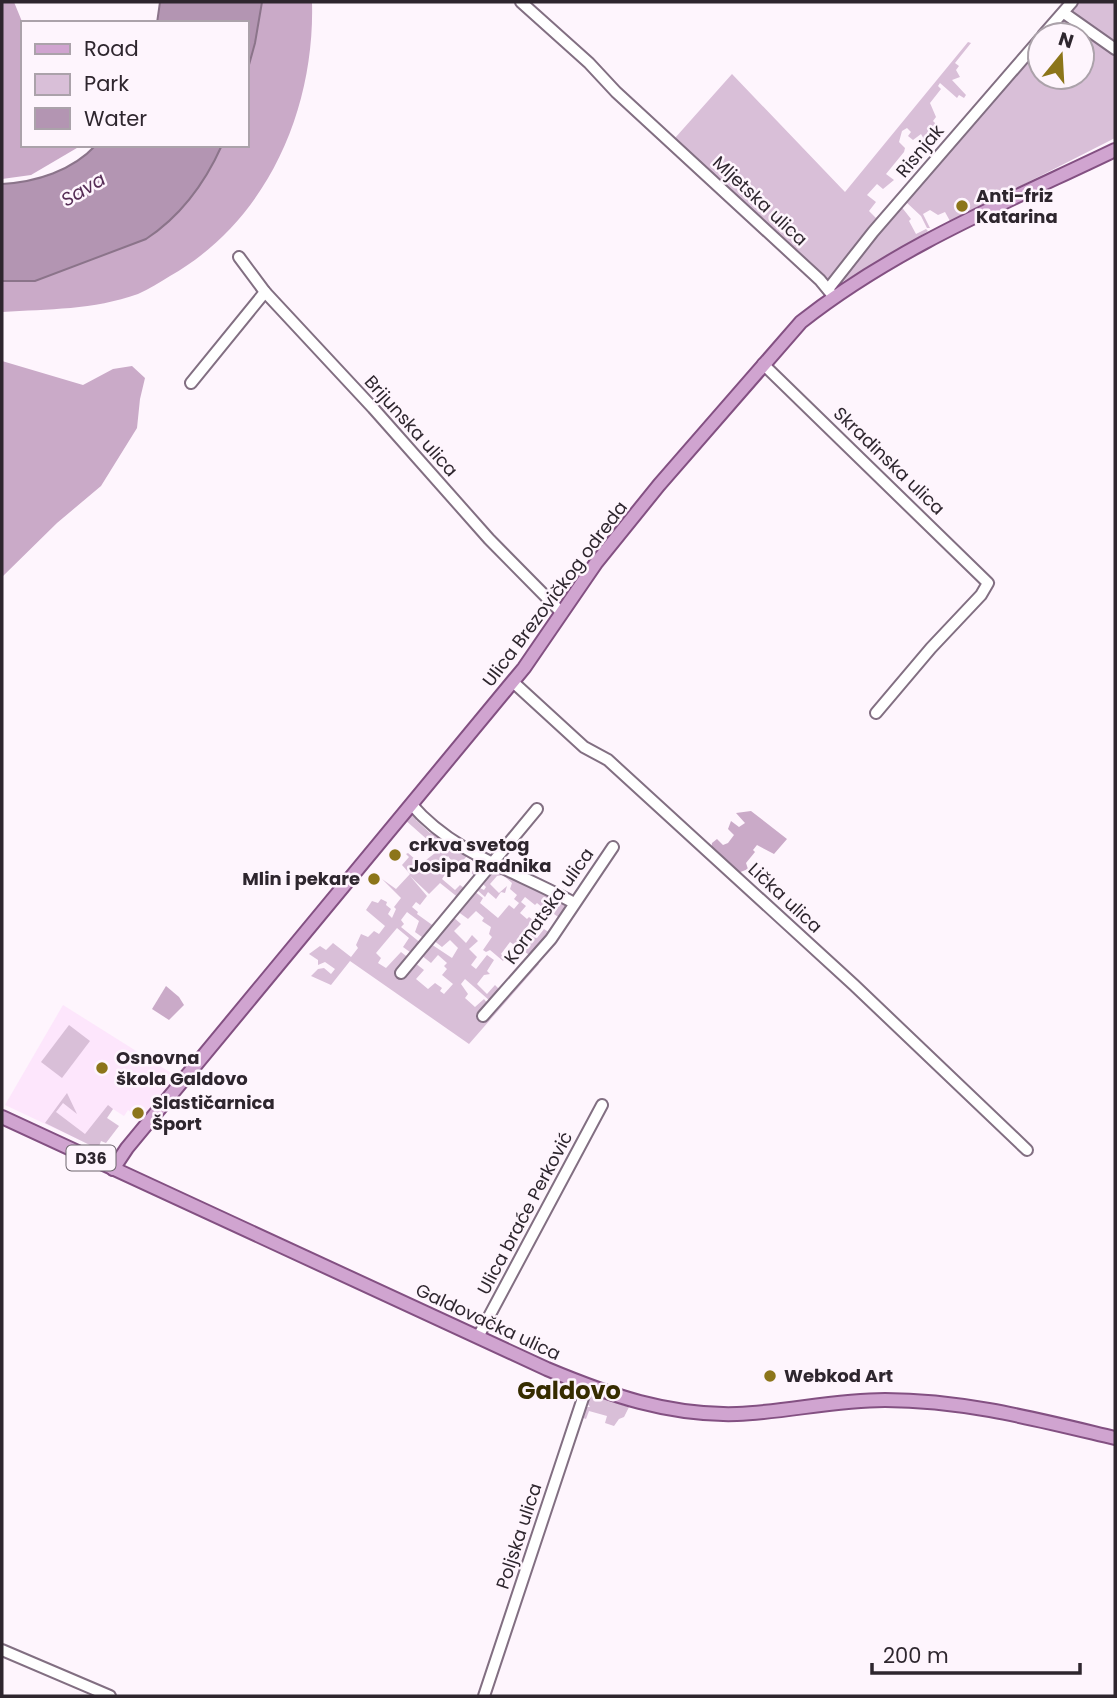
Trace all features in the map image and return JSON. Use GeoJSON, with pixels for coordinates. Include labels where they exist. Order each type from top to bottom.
{"type":"FeatureCollection","features":[{"type":"Feature","properties":{"kind":"main road","name":"Ulica Brezovičkog odreda"},"geometry":{"type":"LineString","coordinates":[[113,1169],[127,1148],[254,992],[513,682],[596,563],[801,322],[833,293],[942,232],[1115,150]]}},
{"type":"Feature","properties":{"kind":"main road","name":"Galdovačka ulica"},"geometry":{"type":"LineString","coordinates":[[2,1117],[587,1386],[647,1405],[711,1414],[739,1414],[883,1400],[953,1404],[1035,1419],[1115,1438]]}},
{"type":"Feature","properties":{"kind":"street","name":"Mljetska ulica"},"geometry":{"type":"LineString","coordinates":[[521,2],[589,62],[616,92],[833,293]]}},
{"type":"Feature","properties":{"kind":"street","name":"Risnjak"},"geometry":{"type":"LineString","coordinates":[[1057,21],[1072,2]]}},
{"type":"Feature","properties":{"kind":"street"},"geometry":{"type":"LineString","coordinates":[[1064,13],[1115,48]]}},
{"type":"Feature","properties":{"kind":"street","name":"Risnjak"},"geometry":{"type":"LineString","coordinates":[[833,293],[863,244],[1026,56]]}},
{"type":"Feature","properties":{"kind":"street","name":"Brijunska ulica"},"geometry":{"type":"LineString","coordinates":[[239,257],[265,292],[489,539],[562,613]]}},
{"type":"Feature","properties":{"kind":"street"},"geometry":{"type":"LineString","coordinates":[[191,383],[265,292]]}},
{"type":"Feature","properties":{"kind":"street","name":"Skradinska ulica"},"geometry":{"type":"LineString","coordinates":[[763,364],[985,579],[988,586],[876,713]]}},
{"type":"Feature","properties":{"kind":"street","name":"Lička ulica"},"geometry":{"type":"LineString","coordinates":[[513,682],[584,747],[608,760],[854,985],[1027,1150]]}},
{"type":"Feature","properties":{"kind":"street"},"geometry":{"type":"LineString","coordinates":[[411,804],[427,823],[476,856],[494,862],[574,903]]}},
{"type":"Feature","properties":{"kind":"street"},"geometry":{"type":"LineString","coordinates":[[401,972],[537,809]]}},
{"type":"Feature","properties":{"kind":"street","name":"Kornatska ulica"},"geometry":{"type":"LineString","coordinates":[[483,1016],[551,939],[613,847]]}},
{"type":"Feature","properties":{"kind":"street","name":"Ulica braće Perković"},"geometry":{"type":"LineString","coordinates":[[478,1337],[602,1105]]}},
{"type":"Feature","properties":{"kind":"street","name":"Poljska ulica"},"geometry":{"type":"LineString","coordinates":[[484,1696],[587,1386]]}},
{"type":"Feature","properties":{"kind":"street"},"geometry":{"type":"LineString","coordinates":[[2,1650],[110,1696]]}},
{"type":"Feature","properties":{"kind":"shaded area"},"geometry":{"type":"Polygon","coordinates":[[[2,2],[14,2],[22,21],[21,147],[79,147],[31,175],[2,179],[2,2]]]}},
{"type":"Feature","properties":{"kind":"shaded area"},"geometry":{"type":"Polygon","coordinates":[[[262,2],[312,2],[311,43],[305,83],[294,122],[278,159],[258,194],[234,225],[204,253],[138,294],[88,306],[2,312],[2,281],[35,281],[146,239],[170,220],[190,198],[221,147],[248,147],[248,68],[262,2]]]}},
{"type":"Feature","properties":{"kind":"shaded area"},"geometry":{"type":"Polygon","coordinates":[[[2,361],[83,385],[113,369],[132,366],[145,378],[137,428],[101,486],[57,523],[2,577],[2,361]]]}},
{"type":"Feature","properties":{"kind":"shaded area"},"geometry":{"type":"Polygon","coordinates":[[[751,811],[787,839],[774,854],[757,845],[746,863],[748,869],[738,873],[711,850],[712,843],[717,839],[723,845],[728,843],[734,835],[728,829],[731,821],[739,827],[745,823],[736,813],[751,811]]]}},
{"type":"Feature","properties":{"kind":"shaded area"},"geometry":{"type":"Polygon","coordinates":[[[166,986],[184,1005],[169,1020],[152,1009],[166,986]]]}},
{"type":"Feature","properties":{"kind":"shaded area","name":"Osnovna škola Galdovo"},"geometry":{"type":"Polygon","coordinates":[[[63,1005],[176,1076],[145,1114],[135,1107],[131,1112],[128,1110],[124,1116],[113,1109],[88,1144],[5,1105],[63,1005]]]}},
{"type":"Feature","properties":{"kind":"green space"},"geometry":{"type":"Polygon","coordinates":[[[1073,2],[1115,2],[1115,47],[1096,32],[1096,21],[1081,21],[1067,10],[1073,2]]]}},
{"type":"Feature","properties":{"kind":"green space"},"geometry":{"type":"Polygon","coordinates":[[[1096,39],[1115,53],[1115,138],[944,227],[943,225],[950,221],[945,212],[938,215],[930,210],[923,214],[930,228],[927,228],[921,216],[906,202],[1026,61],[1026,91],[1096,91],[1096,39]]]}},
{"type":"Feature","properties":{"kind":"green space"},"geometry":{"type":"Polygon","coordinates":[[[968,42],[971,43],[955,63],[959,66],[956,70],[960,77],[952,80],[966,95],[964,98],[959,95],[957,98],[940,83],[938,86],[941,89],[930,103],[936,117],[933,121],[937,125],[934,128],[936,134],[933,140],[929,137],[925,141],[921,134],[913,140],[908,136],[911,132],[907,128],[902,131],[899,142],[905,148],[904,152],[886,174],[894,180],[883,189],[877,184],[867,195],[876,202],[869,211],[876,218],[883,211],[886,214],[829,282],[678,145],[675,138],[732,74],[845,192],[968,42]]]}},
{"type":"Feature","properties":{"kind":"green space"},"geometry":{"type":"Polygon","coordinates":[[[900,205],[911,219],[909,221],[916,234],[926,229],[928,231],[838,284],[845,282],[839,289],[835,289],[835,286],[900,205]]]}},
{"type":"Feature","properties":{"kind":"green space"},"geometry":{"type":"Polygon","coordinates":[[[412,812],[418,817],[416,820],[430,833],[435,830],[486,863],[477,878],[471,873],[477,865],[467,856],[459,865],[455,861],[453,863],[448,856],[444,860],[448,863],[445,867],[448,870],[442,879],[455,890],[460,885],[467,890],[460,899],[440,883],[429,894],[410,876],[427,896],[420,905],[416,902],[412,907],[435,927],[426,940],[415,932],[419,921],[407,912],[401,920],[404,924],[401,927],[422,944],[414,955],[403,947],[409,938],[397,928],[376,953],[381,958],[378,963],[386,968],[401,952],[424,970],[416,979],[428,989],[435,983],[442,988],[440,991],[444,994],[453,984],[442,975],[447,969],[444,966],[447,963],[438,955],[431,963],[421,955],[431,944],[452,958],[458,948],[450,940],[442,947],[433,940],[452,916],[461,924],[454,931],[466,943],[472,935],[478,941],[469,949],[477,957],[471,965],[476,969],[487,955],[494,960],[487,971],[490,974],[484,975],[477,984],[487,994],[495,985],[501,991],[490,1001],[465,979],[461,984],[468,994],[465,998],[475,1007],[484,999],[488,1004],[535,961],[539,964],[469,1044],[350,961],[331,985],[311,976],[318,969],[324,968],[331,974],[335,969],[325,962],[318,965],[318,960],[309,954],[320,946],[326,950],[333,943],[351,957],[358,948],[356,945],[361,934],[368,937],[374,931],[379,934],[385,926],[366,910],[372,901],[378,903],[381,899],[387,902],[386,905],[391,909],[388,914],[392,918],[396,909],[394,907],[401,898],[382,879],[396,889],[410,874],[402,865],[409,857],[406,854],[425,868],[429,864],[426,860],[439,850],[404,819],[412,812]]]}},
{"type":"Feature","properties":{"kind":"green space"},"geometry":{"type":"Polygon","coordinates":[[[494,867],[569,903],[561,919],[554,914],[556,910],[546,902],[542,907],[525,897],[521,902],[526,906],[520,913],[533,920],[525,929],[537,938],[544,929],[550,933],[531,956],[510,942],[501,954],[505,958],[503,961],[490,950],[486,952],[483,950],[492,937],[489,934],[491,927],[482,921],[484,918],[476,911],[468,919],[457,911],[474,891],[483,898],[480,903],[498,918],[509,905],[514,909],[519,903],[514,899],[517,895],[510,889],[512,883],[503,875],[497,876],[490,884],[499,893],[507,886],[505,893],[501,892],[496,899],[488,892],[485,897],[476,889],[478,887],[484,890],[486,887],[481,882],[494,867]]]}},
{"type":"Feature","properties":{"kind":"green space"},"geometry":{"type":"Polygon","coordinates":[[[69,1025],[90,1041],[62,1078],[41,1062],[69,1025]]]}},
{"type":"Feature","properties":{"kind":"green space"},"geometry":{"type":"Polygon","coordinates":[[[67,1093],[77,1114],[63,1103],[56,1112],[85,1134],[108,1105],[113,1109],[107,1118],[119,1126],[106,1143],[101,1141],[98,1149],[45,1123],[67,1093]]]}},
{"type":"Feature","properties":{"kind":"green space"},"geometry":{"type":"Polygon","coordinates":[[[592,1395],[629,1407],[624,1417],[614,1426],[605,1423],[607,1416],[589,1411],[586,1419],[581,1417],[584,1407],[590,1407],[586,1402],[592,1395]]]}},
{"type":"Feature","properties":{"kind":"water"},"geometry":{"type":"Polygon","coordinates":[[[160,2],[262,2],[248,68],[248,21],[157,21],[160,2]]]}},
{"type":"Feature","properties":{"kind":"water","name":"Sava"},"geometry":{"type":"Polygon","coordinates":[[[94,147],[221,147],[191,198],[170,220],[146,239],[35,281],[2,281],[2,184],[53,174],[94,147]]]}},
{"type":"Feature","properties":{"kind":"place","name":"Anti-friz Katarina"},"geometry":{"type":"Point","coordinates":[962,206]}},
{"type":"Feature","properties":{"kind":"place","name":"crkva svetog Josipa Radnika"},"geometry":{"type":"Point","coordinates":[395,855]}},
{"type":"Feature","properties":{"kind":"place","name":"Mlin i pekare"},"geometry":{"type":"Point","coordinates":[374,879]}},
{"type":"Feature","properties":{"kind":"place","name":"Osnovna škola Galdovo"},"geometry":{"type":"Point","coordinates":[102,1068]}},
{"type":"Feature","properties":{"kind":"place","name":"Slastičarnica Šport"},"geometry":{"type":"Point","coordinates":[138,1113]}},
{"type":"Feature","properties":{"kind":"place","name":"Webkod Art"},"geometry":{"type":"Point","coordinates":[770,1376]}},
{"type":"Feature","properties":{"kind":"district","name":"Galdovo"},"geometry":{"type":"Point","coordinates":[569,1391]}}]}
